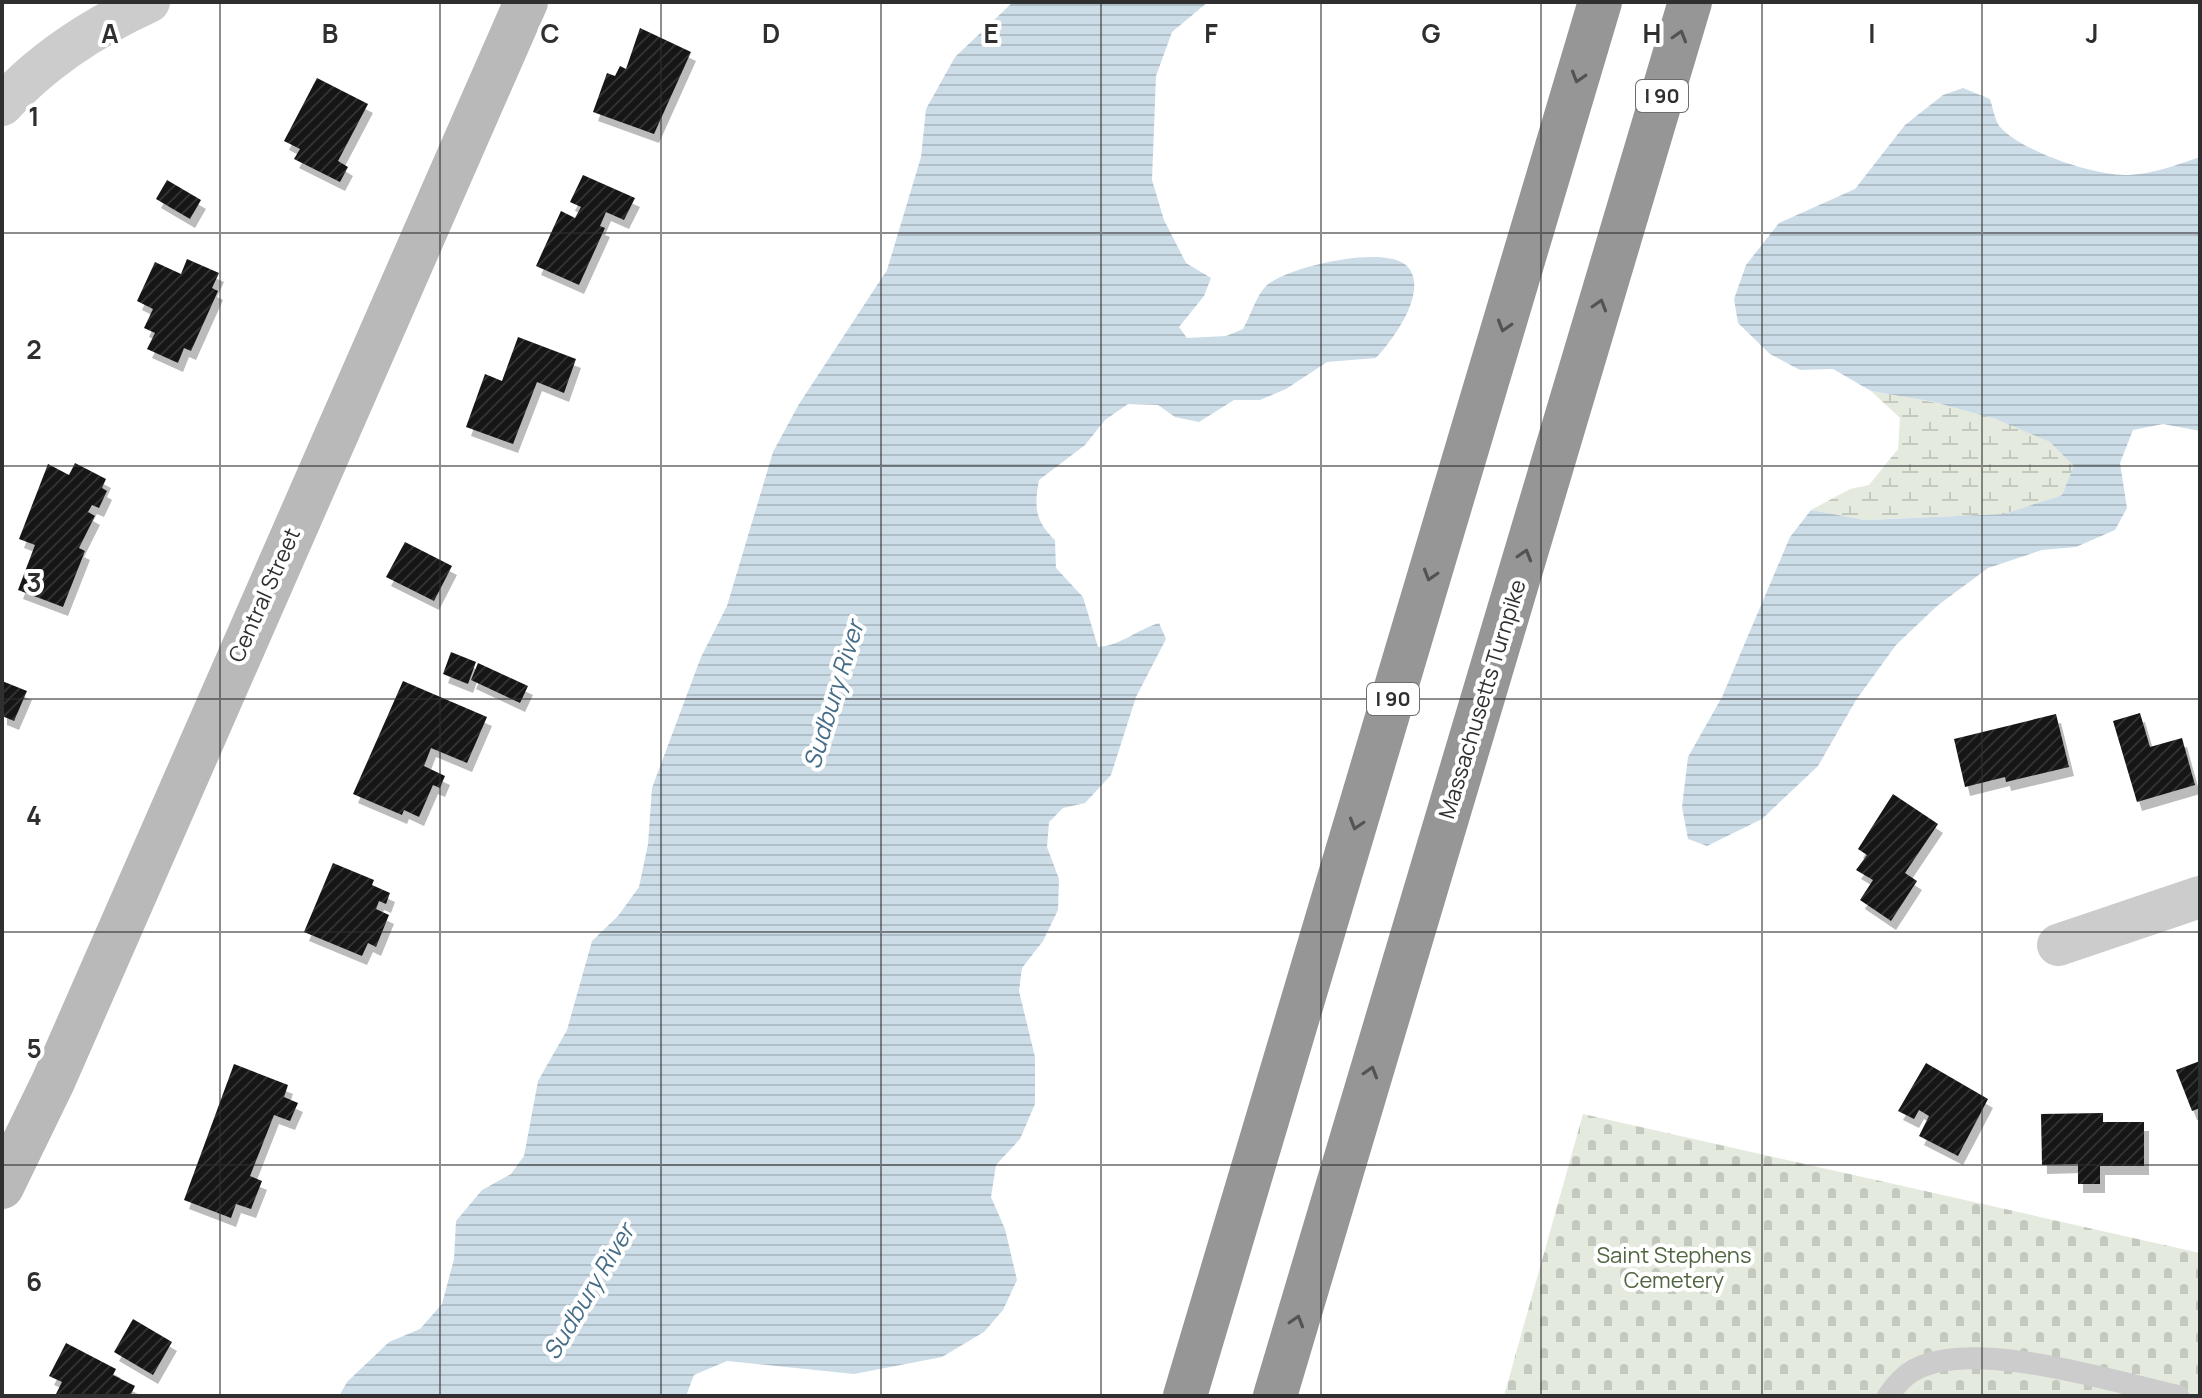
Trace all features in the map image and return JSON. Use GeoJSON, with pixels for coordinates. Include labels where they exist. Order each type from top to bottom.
{"type":"FeatureCollection","features":[{"type":"Feature","properties":{"kind":"highway","name":"I 90"},"geometry":{"type":"LineString","coordinates":[[1185,1396],[1600,2]]}},
{"type":"Feature","properties":{"kind":"highway","name":"Massachusetts Turnpike"},"geometry":{"type":"LineString","coordinates":[[1275,1396],[1690,2]]}},
{"type":"Feature","properties":{"kind":"main road","name":"Central Street"},"geometry":{"type":"LineString","coordinates":[[2,1187],[53,1082],[526,2]]}},
{"type":"Feature","properties":{"kind":"street"},"geometry":{"type":"LineString","coordinates":[[2,105],[26,78],[69,46],[118,16],[149,2]]}},
{"type":"Feature","properties":{"kind":"street"},"geometry":{"type":"LineString","coordinates":[[2058,945],[2200,897]]}},
{"type":"Feature","properties":{"kind":"lane"},"geometry":{"type":"LineString","coordinates":[[1888,1396],[1915,1370],[1975,1358],[2017,1361],[2178,1396]]}},
{"type":"Feature","properties":{"kind":"green space"},"geometry":{"type":"Polygon","coordinates":[[[1871,391],[1983,415],[2047,440],[2075,466],[2062,495],[2004,514],[1865,520],[1811,510],[1850,489],[1869,485],[1898,449],[1900,418],[1871,391]]]}},
{"type":"Feature","properties":{"kind":"green space","name":"Saint Stephens Cemetery"},"geometry":{"type":"Polygon","coordinates":[[[1583,1114],[2200,1253],[2200,1396],[1504,1396],[1583,1114]]]}},
{"type":"Feature","properties":{"kind":"water","name":"Sudbury River"},"geometry":{"type":"Polygon","coordinates":[[[1013,2],[1208,2],[1172,32],[1156,76],[1152,180],[1164,220],[1186,263],[1211,278],[1204,296],[1179,327],[1187,338],[1226,336],[1243,329],[1266,286],[1293,272],[1336,261],[1378,257],[1395,260],[1407,266],[1413,276],[1414,288],[1412,301],[1399,327],[1376,358],[1327,362],[1286,389],[1260,400],[1234,400],[1199,422],[1175,417],[1158,405],[1128,404],[1105,420],[1085,445],[1039,480],[1038,513],[1043,526],[1055,540],[1056,568],[1083,597],[1098,647],[1159,623],[1166,639],[1136,697],[1111,775],[1085,803],[1063,808],[1049,822],[1047,847],[1059,879],[1058,910],[1043,941],[1022,968],[1019,991],[1035,1057],[1035,1104],[1020,1139],[996,1165],[991,1197],[1005,1229],[1017,1280],[1003,1310],[984,1332],[942,1357],[854,1374],[727,1361],[694,1375],[686,1396],[339,1396],[347,1382],[389,1342],[420,1329],[442,1304],[454,1259],[456,1221],[482,1190],[511,1174],[524,1156],[538,1081],[567,1030],[592,941],[618,916],[639,887],[648,844],[652,788],[701,657],[727,606],[773,452],[799,404],[887,270],[921,157],[926,109],[955,57],[1013,2]]]}},
{"type":"Feature","properties":{"kind":"water"},"geometry":{"type":"Polygon","coordinates":[[[1963,88],[1990,99],[1999,125],[2012,137],[2042,154],[2079,167],[2128,175],[2164,169],[2200,157],[2200,431],[2163,424],[2133,430],[2120,463],[2127,508],[2115,530],[2076,547],[2042,550],[1988,568],[1937,606],[1896,645],[1856,700],[1818,766],[1762,819],[1707,846],[1688,839],[1682,807],[1688,757],[1722,697],[1790,537],[1811,510],[1865,520],[2004,514],[2062,495],[2074,466],[2050,442],[1996,419],[1934,402],[1871,391],[1833,369],[1800,370],[1770,354],[1738,323],[1734,299],[1746,265],[1779,223],[1855,189],[1905,125],[1943,95],[1963,88]]]}},
{"type":"Feature","properties":{"kind":"building"},"geometry":{"type":"Polygon","coordinates":[[[640,28],[691,52],[654,134],[593,112],[607,73],[615,76],[620,66],[626,69],[640,28]]]}},
{"type":"Feature","properties":{"kind":"building"},"geometry":{"type":"Polygon","coordinates":[[[317,78],[368,104],[338,161],[348,167],[340,182],[294,159],[300,149],[284,141],[317,78]]]}},
{"type":"Feature","properties":{"kind":"building"},"geometry":{"type":"Polygon","coordinates":[[[583,175],[635,198],[624,220],[606,212],[600,226],[605,228],[579,285],[536,266],[561,211],[575,218],[581,207],[570,202],[583,175]]]}},
{"type":"Feature","properties":{"kind":"building"},"geometry":{"type":"Polygon","coordinates":[[[167,180],[201,200],[190,219],[156,199],[167,180]]]}},
{"type":"Feature","properties":{"kind":"building"},"geometry":{"type":"Polygon","coordinates":[[[187,259],[219,273],[212,288],[218,291],[191,351],[184,348],[178,363],[147,349],[155,333],[144,328],[153,309],[137,301],[155,262],[181,274],[187,259]]]}},
{"type":"Feature","properties":{"kind":"building"},"geometry":{"type":"Polygon","coordinates":[[[518,337],[576,359],[564,393],[537,382],[513,444],[466,427],[485,374],[502,381],[518,337]]]}},
{"type":"Feature","properties":{"kind":"building"},"geometry":{"type":"Polygon","coordinates":[[[75,463],[106,479],[102,488],[107,491],[99,508],[92,505],[88,512],[95,516],[79,548],[85,551],[63,607],[18,590],[35,545],[19,539],[48,464],[69,475],[75,463]]]}},
{"type":"Feature","properties":{"kind":"building"},"geometry":{"type":"Polygon","coordinates":[[[405,542],[452,566],[434,601],[386,577],[405,542]]]}},
{"type":"Feature","properties":{"kind":"building"},"geometry":{"type":"Polygon","coordinates":[[[451,652],[476,662],[468,684],[443,674],[451,652]]]}},
{"type":"Feature","properties":{"kind":"building"},"geometry":{"type":"Polygon","coordinates":[[[478,663],[528,686],[520,703],[471,680],[478,663]]]}},
{"type":"Feature","properties":{"kind":"building"},"geometry":{"type":"Polygon","coordinates":[[[2,681],[27,691],[14,721],[2,716],[2,681]]]}},
{"type":"Feature","properties":{"kind":"building"},"geometry":{"type":"Polygon","coordinates":[[[403,681],[487,717],[467,763],[431,748],[424,766],[445,776],[440,788],[433,785],[419,817],[404,810],[402,815],[353,794],[403,681]]]}},
{"type":"Feature","properties":{"kind":"building"},"geometry":{"type":"Polygon","coordinates":[[[2140,713],[2150,747],[2182,738],[2195,785],[2137,802],[2113,721],[2140,713]]]}},
{"type":"Feature","properties":{"kind":"building"},"geometry":{"type":"Polygon","coordinates":[[[2056,714],[2069,767],[2006,782],[2005,777],[1965,787],[1954,739],[2056,714]]]}},
{"type":"Feature","properties":{"kind":"building"},"geometry":{"type":"Polygon","coordinates":[[[1893,794],[1938,824],[1905,873],[1917,881],[1891,921],[1860,900],[1873,880],[1856,870],[1867,855],[1858,849],[1893,794]]]}},
{"type":"Feature","properties":{"kind":"building"},"geometry":{"type":"Polygon","coordinates":[[[333,863],[374,880],[372,885],[390,893],[386,904],[379,901],[376,909],[389,915],[376,947],[368,943],[362,956],[304,932],[333,863]]]}},
{"type":"Feature","properties":{"kind":"building"},"geometry":{"type":"Polygon","coordinates":[[[2200,1061],[2200,1108],[2192,1111],[2176,1070],[2200,1061]]]}},
{"type":"Feature","properties":{"kind":"building"},"geometry":{"type":"Polygon","coordinates":[[[1926,1063],[1988,1099],[1958,1156],[1919,1136],[1929,1116],[1919,1110],[1914,1119],[1898,1111],[1926,1063]]]}},
{"type":"Feature","properties":{"kind":"building"},"geometry":{"type":"Polygon","coordinates":[[[234,1064],[288,1085],[284,1097],[298,1103],[290,1121],[274,1115],[250,1176],[262,1181],[251,1209],[236,1204],[231,1218],[184,1200],[234,1064]]]}},
{"type":"Feature","properties":{"kind":"building"},"geometry":{"type":"Polygon","coordinates":[[[2103,1113],[2103,1122],[2144,1122],[2144,1166],[2100,1166],[2100,1184],[2078,1184],[2078,1164],[2042,1165],[2041,1114],[2103,1113]]]}},
{"type":"Feature","properties":{"kind":"building"},"geometry":{"type":"Polygon","coordinates":[[[133,1319],[172,1342],[153,1375],[114,1352],[133,1319]]]}},
{"type":"Feature","properties":{"kind":"building"},"geometry":{"type":"Polygon","coordinates":[[[66,1343],[116,1369],[113,1375],[135,1386],[130,1396],[55,1396],[62,1382],[49,1376],[66,1343]]]}}]}
